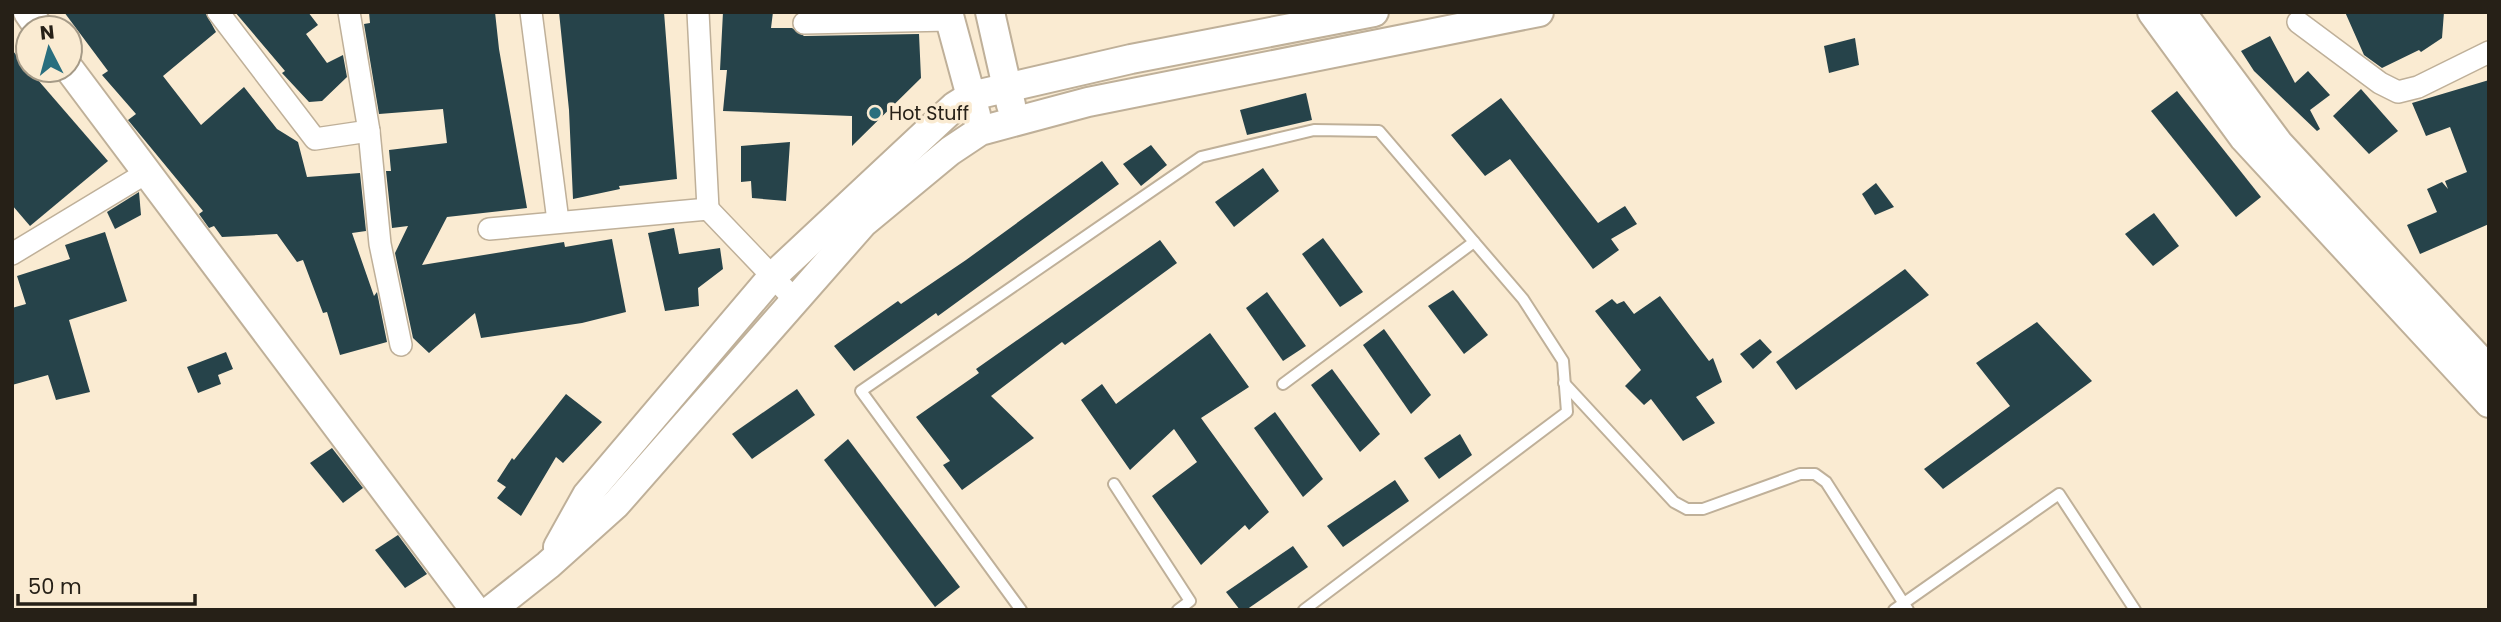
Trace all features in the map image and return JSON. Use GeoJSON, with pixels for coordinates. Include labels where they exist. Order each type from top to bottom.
{"type":"FeatureCollection","features":[{"type":"Feature","properties":{"kind":"street"},"geometry":{"type":"LineString","coordinates":[[218,12],[315,139],[369,131]]}},
{"type":"Feature","properties":{"kind":"street"},"geometry":{"type":"LineString","coordinates":[[348,12],[369,131],[380,244],[401,345]]}},
{"type":"Feature","properties":{"kind":"street"},"geometry":{"type":"LineString","coordinates":[[531,12],[558,221]]}},
{"type":"Feature","properties":{"kind":"street"},"geometry":{"type":"LineString","coordinates":[[698,12],[708,209],[796,301]]}},
{"type":"Feature","properties":{"kind":"street"},"geometry":{"type":"LineString","coordinates":[[990,12],[1006,88],[1017,120]]}},
{"type":"Feature","properties":{"kind":"street"},"geometry":{"type":"LineString","coordinates":[[548,565],[587,495],[772,277],[946,112],[971,96],[1131,59],[1374,12]]}},
{"type":"Feature","properties":{"kind":"street"},"geometry":{"type":"LineString","coordinates":[[491,610],[548,565],[616,503],[863,223],[950,151],[980,131],[1088,102],[1509,15],[1539,12]]}},
{"type":"Feature","properties":{"kind":"street"},"geometry":{"type":"LineString","coordinates":[[2152,12],[2244,138],[2489,370]]}},
{"type":"Feature","properties":{"kind":"street"},"geometry":{"type":"LineString","coordinates":[[2181,12],[2363,251],[2489,403]]}},
{"type":"Feature","properties":{"kind":"street"},"geometry":{"type":"LineString","coordinates":[[804,23],[949,16],[980,131]]}},
{"type":"Feature","properties":{"kind":"street"},"geometry":{"type":"LineString","coordinates":[[2298,22],[2380,83],[2398,92],[2418,87],[2489,52]]}},
{"type":"Feature","properties":{"kind":"street"},"geometry":{"type":"LineString","coordinates":[[80,84],[475,610]]}},
{"type":"Feature","properties":{"kind":"street"},"geometry":{"type":"LineString","coordinates":[[16,244],[146,173]]}},
{"type":"Feature","properties":{"kind":"street"},"geometry":{"type":"LineString","coordinates":[[489,229],[708,209]]}},
{"type":"Feature","properties":{"kind":"lane"},"geometry":{"type":"LineString","coordinates":[[1021,610],[861,391],[1201,157],[1314,130],[1379,131],[1523,299],[1563,361],[1567,412],[1304,610]]}},
{"type":"Feature","properties":{"kind":"lane"},"geometry":{"type":"LineString","coordinates":[[1283,384],[1474,242]]}},
{"type":"Feature","properties":{"kind":"lane"},"geometry":{"type":"LineString","coordinates":[[1564,383],[1674,502],[1687,509],[1703,509],[1800,474],[1815,474],[1826,482],[1902,607],[2059,494],[2135,610]]}},
{"type":"Feature","properties":{"kind":"lane"},"geometry":{"type":"LineString","coordinates":[[1114,484],[1190,601],[1178,610]]}},
{"type":"Feature","properties":{"kind":"building"},"geometry":{"type":"Polygon","coordinates":[[[64,12],[205,12],[216,32],[163,76],[201,125],[244,87],[277,129],[298,142],[307,177],[360,173],[366,231],[352,233],[374,296],[377,292],[387,342],[340,355],[327,312],[323,313],[303,260],[297,262],[277,234],[222,237],[214,226],[209,228],[199,214],[203,211],[128,120],[136,114],[102,75],[108,71],[84,39],[84,14],[64,12]]]}},
{"type":"Feature","properties":{"kind":"building"},"geometry":{"type":"Polygon","coordinates":[[[235,12],[308,12],[318,25],[306,34],[327,63],[343,55],[347,77],[322,101],[309,102],[282,73],[285,71],[235,12]]]}},
{"type":"Feature","properties":{"kind":"building"},"geometry":{"type":"Polygon","coordinates":[[[369,12],[495,12],[527,208],[447,217],[422,265],[564,242],[565,247],[612,239],[626,312],[582,323],[481,338],[475,313],[429,353],[413,338],[395,253],[408,226],[392,228],[386,171],[391,171],[389,150],[447,143],[443,109],[379,114],[364,24],[370,23],[369,12]]]}},
{"type":"Feature","properties":{"kind":"building"},"geometry":{"type":"Polygon","coordinates":[[[559,12],[664,12],[677,179],[619,186],[620,189],[573,199],[569,110],[559,12]]]}},
{"type":"Feature","properties":{"kind":"building"},"geometry":{"type":"Polygon","coordinates":[[[723,12],[773,12],[771,28],[792,28],[804,36],[919,34],[921,78],[852,146],[852,116],[723,111],[727,70],[720,70],[723,12]]]}},
{"type":"Feature","properties":{"kind":"building"},"geometry":{"type":"Polygon","coordinates":[[[2345,12],[2444,12],[2442,38],[2421,52],[2419,50],[2382,68],[2364,55],[2345,12]]]}},
{"type":"Feature","properties":{"kind":"building"},"geometry":{"type":"Polygon","coordinates":[[[2270,36],[2295,83],[2308,71],[2330,95],[2310,110],[2320,129],[2317,131],[2254,71],[2241,51],[2270,36]]]}},
{"type":"Feature","properties":{"kind":"building"},"geometry":{"type":"Polygon","coordinates":[[[1855,38],[1859,65],[1829,73],[1824,46],[1855,38]]]}},
{"type":"Feature","properties":{"kind":"building"},"geometry":{"type":"Polygon","coordinates":[[[12,50],[14,84],[41,84],[108,161],[30,226],[12,205],[12,50]]]}},
{"type":"Feature","properties":{"kind":"building"},"geometry":{"type":"Polygon","coordinates":[[[2489,80],[2489,224],[2420,254],[2407,225],[2437,212],[2427,189],[2442,182],[2448,189],[2445,181],[2467,172],[2450,127],[2426,136],[2412,103],[2489,80]]]}},
{"type":"Feature","properties":{"kind":"building"},"geometry":{"type":"Polygon","coordinates":[[[2361,89],[2398,131],[2369,154],[2333,116],[2361,89]]]}},
{"type":"Feature","properties":{"kind":"building"},"geometry":{"type":"Polygon","coordinates":[[[2177,91],[2261,197],[2236,217],[2151,111],[2177,91]]]}},
{"type":"Feature","properties":{"kind":"building"},"geometry":{"type":"Polygon","coordinates":[[[1306,93],[1312,120],[1247,135],[1240,110],[1306,93]]]}},
{"type":"Feature","properties":{"kind":"building"},"geometry":{"type":"Polygon","coordinates":[[[1501,98],[1598,223],[1625,206],[1637,224],[1611,239],[1619,250],[1593,269],[1510,159],[1485,176],[1451,135],[1501,98]]]}},
{"type":"Feature","properties":{"kind":"building"},"geometry":{"type":"Polygon","coordinates":[[[790,142],[786,201],[752,198],[751,181],[741,182],[741,146],[790,142]]]}},
{"type":"Feature","properties":{"kind":"building"},"geometry":{"type":"Polygon","coordinates":[[[1151,145],[1167,165],[1141,186],[1123,164],[1151,145]]]}},
{"type":"Feature","properties":{"kind":"building"},"geometry":{"type":"Polygon","coordinates":[[[1102,161],[1119,184],[938,316],[936,313],[854,371],[834,346],[898,301],[901,304],[966,260],[1102,161]]]}},
{"type":"Feature","properties":{"kind":"building"},"geometry":{"type":"Polygon","coordinates":[[[1263,168],[1279,191],[1234,227],[1215,202],[1263,168]]]}},
{"type":"Feature","properties":{"kind":"building"},"geometry":{"type":"Polygon","coordinates":[[[1876,183],[1894,207],[1875,215],[1862,194],[1876,183]]]}},
{"type":"Feature","properties":{"kind":"building"},"geometry":{"type":"Polygon","coordinates":[[[139,192],[141,215],[115,229],[107,212],[139,192]]]}},
{"type":"Feature","properties":{"kind":"building"},"geometry":{"type":"Polygon","coordinates":[[[2154,213],[2179,246],[2153,266],[2125,234],[2154,213]]]}},
{"type":"Feature","properties":{"kind":"building"},"geometry":{"type":"Polygon","coordinates":[[[674,228],[679,254],[720,248],[723,269],[698,288],[699,306],[665,311],[648,233],[674,228]]]}},
{"type":"Feature","properties":{"kind":"building"},"geometry":{"type":"Polygon","coordinates":[[[105,232],[127,301],[69,320],[90,392],[56,400],[48,375],[12,385],[12,308],[26,304],[17,276],[70,259],[65,245],[105,232]]]}},
{"type":"Feature","properties":{"kind":"building"},"geometry":{"type":"Polygon","coordinates":[[[1323,238],[1363,292],[1340,307],[1302,254],[1323,238]]]}},
{"type":"Feature","properties":{"kind":"building"},"geometry":{"type":"Polygon","coordinates":[[[1160,240],[1177,263],[1065,345],[1062,342],[991,396],[1034,438],[962,490],[943,465],[950,461],[916,417],[979,373],[976,369],[1160,240]]]}},
{"type":"Feature","properties":{"kind":"building"},"geometry":{"type":"Polygon","coordinates":[[[1905,269],[1929,295],[1796,390],[1776,362],[1905,269]]]}},
{"type":"Feature","properties":{"kind":"building"},"geometry":{"type":"Polygon","coordinates":[[[1453,290],[1488,335],[1464,354],[1428,306],[1453,290]]]}},
{"type":"Feature","properties":{"kind":"building"},"geometry":{"type":"Polygon","coordinates":[[[1267,292],[1306,346],[1283,361],[1246,308],[1267,292]]]}},
{"type":"Feature","properties":{"kind":"building"},"geometry":{"type":"Polygon","coordinates":[[[1660,296],[1709,361],[1713,358],[1722,382],[1696,397],[1715,423],[1683,441],[1651,399],[1644,405],[1625,386],[1641,370],[1595,311],[1612,299],[1617,304],[1624,301],[1634,314],[1660,296]]]}},
{"type":"Feature","properties":{"kind":"building"},"geometry":{"type":"Polygon","coordinates":[[[2037,322],[2092,381],[1943,489],[1924,469],[2010,406],[1976,363],[2037,322]]]}},
{"type":"Feature","properties":{"kind":"building"},"geometry":{"type":"Polygon","coordinates":[[[1384,329],[1431,395],[1411,414],[1363,345],[1384,329]]]}},
{"type":"Feature","properties":{"kind":"building"},"geometry":{"type":"Polygon","coordinates":[[[1210,333],[1249,387],[1201,418],[1269,512],[1249,530],[1245,525],[1201,565],[1152,496],[1197,462],[1174,429],[1130,470],[1081,400],[1102,384],[1116,404],[1210,333]]]}},
{"type":"Feature","properties":{"kind":"building"},"geometry":{"type":"Polygon","coordinates":[[[1760,339],[1772,352],[1753,369],[1740,354],[1760,339]]]}},
{"type":"Feature","properties":{"kind":"building"},"geometry":{"type":"Polygon","coordinates":[[[226,352],[233,369],[218,375],[221,384],[198,393],[187,367],[226,352]]]}},
{"type":"Feature","properties":{"kind":"building"},"geometry":{"type":"Polygon","coordinates":[[[1332,369],[1380,434],[1360,452],[1311,385],[1332,369]]]}},
{"type":"Feature","properties":{"kind":"building"},"geometry":{"type":"Polygon","coordinates":[[[797,389],[815,415],[752,459],[732,434],[797,389]]]}},
{"type":"Feature","properties":{"kind":"building"},"geometry":{"type":"Polygon","coordinates":[[[566,394],[602,422],[563,463],[556,457],[521,516],[497,498],[506,487],[497,481],[512,458],[514,460],[566,394]]]}},
{"type":"Feature","properties":{"kind":"building"},"geometry":{"type":"Polygon","coordinates":[[[1275,412],[1323,479],[1303,497],[1254,428],[1275,412]]]}},
{"type":"Feature","properties":{"kind":"building"},"geometry":{"type":"Polygon","coordinates":[[[1460,434],[1472,455],[1439,479],[1424,458],[1460,434]]]}},
{"type":"Feature","properties":{"kind":"building"},"geometry":{"type":"Polygon","coordinates":[[[848,439],[960,587],[935,607],[824,460],[848,439]]]}},
{"type":"Feature","properties":{"kind":"building"},"geometry":{"type":"Polygon","coordinates":[[[332,448],[363,488],[343,503],[310,463],[332,448]]]}},
{"type":"Feature","properties":{"kind":"building"},"geometry":{"type":"Polygon","coordinates":[[[1395,480],[1409,501],[1343,547],[1327,526],[1395,480]]]}},
{"type":"Feature","properties":{"kind":"building"},"geometry":{"type":"Polygon","coordinates":[[[398,535],[427,574],[405,588],[375,550],[398,535]]]}},
{"type":"Feature","properties":{"kind":"building"},"geometry":{"type":"Polygon","coordinates":[[[1293,546],[1308,567],[1246,610],[1240,610],[1226,592],[1293,546]]]}},
{"type":"Feature","properties":{"kind":"place","name":"Hot Stuff"},"geometry":{"type":"Point","coordinates":[875,113]}}]}
